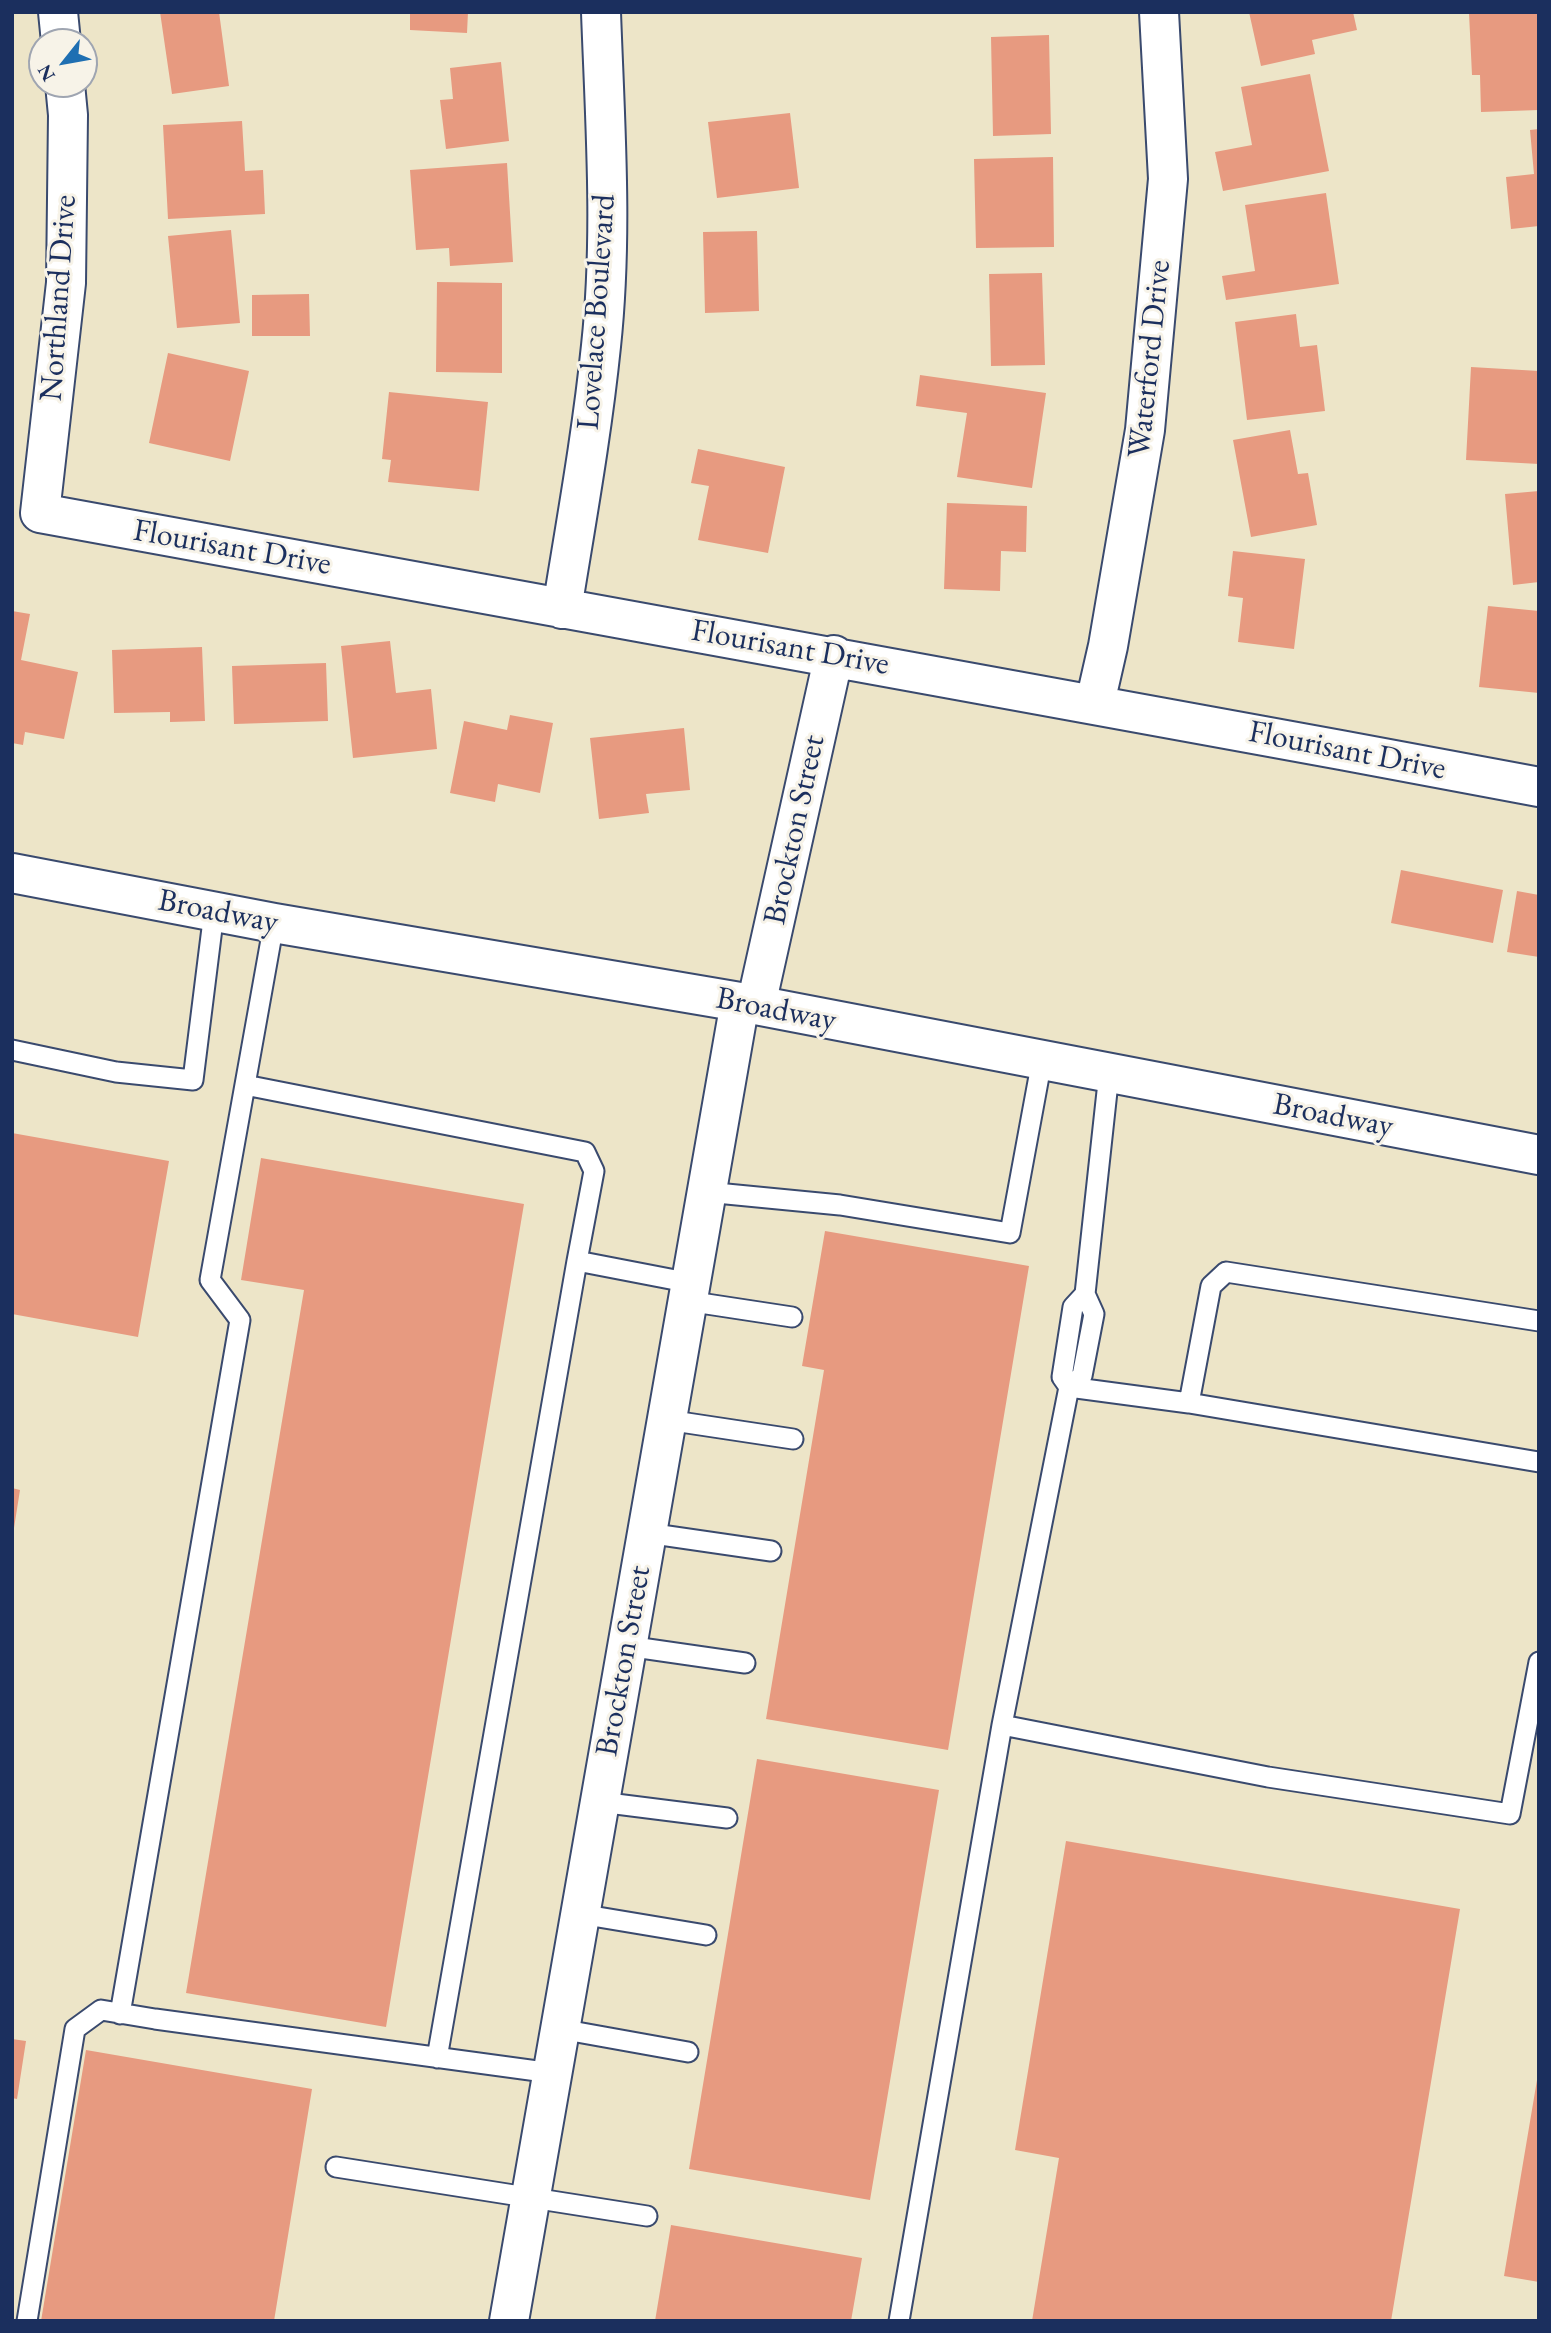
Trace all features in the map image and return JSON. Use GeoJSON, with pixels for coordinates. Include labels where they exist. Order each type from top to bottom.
{"type":"FeatureCollection","features":[{"type":"Feature","properties":{"kind":"street","name":"Lovelace Boulevard"},"geometry":{"type":"LineString","coordinates":[[562,609],[601,345],[608,214],[601,12]]}},
{"type":"Feature","properties":{"kind":"street","name":"Waterford Drive"},"geometry":{"type":"LineString","coordinates":[[1095,703],[1108,646],[1145,430],[1168,179],[1159,12]]}},
{"type":"Feature","properties":{"kind":"street","name":"Northland Drive"},"geometry":{"type":"LineString","coordinates":[[40,513],[66,284],[66,98]]}},
{"type":"Feature","properties":{"kind":"street","name":"Flourisant Drive"},"geometry":{"type":"LineString","coordinates":[[40,513],[562,609],[834,655],[1539,787]]}},
{"type":"Feature","properties":{"kind":"street","name":"Brockton Street"},"geometry":{"type":"LineString","coordinates":[[509,2321],[706,1192],[748,1004],[834,655]]}},
{"type":"Feature","properties":{"kind":"street","name":"Broadway"},"geometry":{"type":"LineString","coordinates":[[12,873],[274,923],[748,1004],[1539,1155]]}},
{"type":"Feature","properties":{"kind":"lane"},"geometry":{"type":"LineString","coordinates":[[12,1050],[116,1072],[193,1080],[214,912]]}},
{"type":"Feature","properties":{"kind":"lane"},"geometry":{"type":"LineString","coordinates":[[120,2014],[240,1320],[210,1280],[274,923]]}},
{"type":"Feature","properties":{"kind":"lane"},"geometry":{"type":"LineString","coordinates":[[706,1192],[840,1205],[1010,1233],[1042,1060]]}},
{"type":"Feature","properties":{"kind":"lane"},"geometry":{"type":"LineString","coordinates":[[900,2321],[1002,1725],[1069,1387],[1082,1376],[1094,1314],[1085,1294],[1109,1073]]}},
{"type":"Feature","properties":{"kind":"lane"},"geometry":{"type":"LineString","coordinates":[[245,1085],[585,1152],[594,1171],[437,2058]]}},
{"type":"Feature","properties":{"kind":"lane"},"geometry":{"type":"LineString","coordinates":[[577,1261],[792,1317]]}},
{"type":"Feature","properties":{"kind":"lane"},"geometry":{"type":"LineString","coordinates":[[1189,1403],[1211,1286],[1226,1272],[1539,1321]]}},
{"type":"Feature","properties":{"kind":"lane"},"geometry":{"type":"LineString","coordinates":[[1069,1387],[1189,1403],[1539,1462]]}},
{"type":"Feature","properties":{"kind":"lane"},"geometry":{"type":"LineString","coordinates":[[667,1420],[793,1439]]}},
{"type":"Feature","properties":{"kind":"lane"},"geometry":{"type":"LineString","coordinates":[[647,1533],[771,1550]]}},
{"type":"Feature","properties":{"kind":"lane"},"geometry":{"type":"LineString","coordinates":[[627,1646],[746,1663]]}},
{"type":"Feature","properties":{"kind":"lane"},"geometry":{"type":"LineString","coordinates":[[1002,1725],[1268,1777],[1510,1814],[1539,1662]]}},
{"type":"Feature","properties":{"kind":"lane"},"geometry":{"type":"LineString","coordinates":[[600,1802],[727,1818]]}},
{"type":"Feature","properties":{"kind":"lane"},"geometry":{"type":"LineString","coordinates":[[580,1914],[706,1935]]}},
{"type":"Feature","properties":{"kind":"lane"},"geometry":{"type":"LineString","coordinates":[[27,2321],[75,2029],[101,2010],[552,2073]]}},
{"type":"Feature","properties":{"kind":"lane"},"geometry":{"type":"LineString","coordinates":[[560,2029],[688,2052]]}},
{"type":"Feature","properties":{"kind":"lane"},"geometry":{"type":"LineString","coordinates":[[336,2168],[647,2216]]}},
{"type":"Feature","properties":{"kind":"building"},"geometry":{"type":"Polygon","coordinates":[[[160,12],[219,12],[229,86],[172,94],[160,12]]]}},
{"type":"Feature","properties":{"kind":"building"},"geometry":{"type":"Polygon","coordinates":[[[410,12],[468,12],[467,33],[410,30],[410,12]]]}},
{"type":"Feature","properties":{"kind":"building"},"geometry":{"type":"Polygon","coordinates":[[[1249,12],[1353,12],[1357,30],[1312,40],[1315,54],[1261,66],[1249,12]]]}},
{"type":"Feature","properties":{"kind":"building"},"geometry":{"type":"Polygon","coordinates":[[[1538,12],[1539,110],[1481,112],[1480,75],[1472,75],[1469,13],[1538,12]]]}},
{"type":"Feature","properties":{"kind":"building"},"geometry":{"type":"Polygon","coordinates":[[[1049,35],[1051,134],[993,136],[991,37],[1049,35]]]}},
{"type":"Feature","properties":{"kind":"building"},"geometry":{"type":"Polygon","coordinates":[[[501,62],[509,141],[446,149],[440,100],[453,99],[450,68],[501,62]]]}},
{"type":"Feature","properties":{"kind":"building"},"geometry":{"type":"Polygon","coordinates":[[[1310,74],[1329,171],[1223,191],[1215,152],[1252,145],[1241,87],[1310,74]]]}},
{"type":"Feature","properties":{"kind":"building"},"geometry":{"type":"Polygon","coordinates":[[[790,113],[799,188],[717,198],[708,122],[790,113]]]}},
{"type":"Feature","properties":{"kind":"building"},"geometry":{"type":"Polygon","coordinates":[[[242,121],[245,171],[263,170],[265,214],[168,219],[163,125],[242,121]]]}},
{"type":"Feature","properties":{"kind":"building"},"geometry":{"type":"Polygon","coordinates":[[[1539,129],[1539,226],[1511,229],[1506,177],[1534,174],[1530,130],[1539,129]]]}},
{"type":"Feature","properties":{"kind":"building"},"geometry":{"type":"Polygon","coordinates":[[[1053,157],[1054,247],[976,248],[974,159],[1053,157]]]}},
{"type":"Feature","properties":{"kind":"building"},"geometry":{"type":"Polygon","coordinates":[[[507,163],[513,262],[450,266],[449,248],[416,250],[410,170],[507,163]]]}},
{"type":"Feature","properties":{"kind":"building"},"geometry":{"type":"Polygon","coordinates":[[[1326,193],[1339,284],[1226,300],[1222,276],[1255,271],[1245,205],[1326,193]]]}},
{"type":"Feature","properties":{"kind":"building"},"geometry":{"type":"Polygon","coordinates":[[[231,230],[240,323],[177,328],[168,236],[231,230]]]}},
{"type":"Feature","properties":{"kind":"building"},"geometry":{"type":"Polygon","coordinates":[[[757,231],[759,311],[705,313],[703,232],[757,231]]]}},
{"type":"Feature","properties":{"kind":"building"},"geometry":{"type":"Polygon","coordinates":[[[1042,273],[1045,365],[991,366],[989,274],[1042,273]]]}},
{"type":"Feature","properties":{"kind":"building"},"geometry":{"type":"Polygon","coordinates":[[[437,282],[502,283],[502,373],[436,372],[437,282]]]}},
{"type":"Feature","properties":{"kind":"building"},"geometry":{"type":"Polygon","coordinates":[[[309,294],[310,336],[252,336],[252,295],[309,294]]]}},
{"type":"Feature","properties":{"kind":"building"},"geometry":{"type":"Polygon","coordinates":[[[1296,314],[1300,347],[1317,345],[1325,411],[1247,420],[1235,322],[1296,314]]]}},
{"type":"Feature","properties":{"kind":"building"},"geometry":{"type":"Polygon","coordinates":[[[168,353],[249,371],[230,461],[149,443],[168,353]]]}},
{"type":"Feature","properties":{"kind":"building"},"geometry":{"type":"Polygon","coordinates":[[[1471,367],[1539,371],[1539,464],[1466,460],[1471,367]]]}},
{"type":"Feature","properties":{"kind":"building"},"geometry":{"type":"Polygon","coordinates":[[[920,375],[1046,393],[1032,488],[957,477],[967,413],[916,406],[920,375]]]}},
{"type":"Feature","properties":{"kind":"building"},"geometry":{"type":"Polygon","coordinates":[[[389,392],[488,402],[479,491],[388,482],[391,460],[382,459],[389,392]]]}},
{"type":"Feature","properties":{"kind":"building"},"geometry":{"type":"Polygon","coordinates":[[[1290,430],[1298,474],[1308,473],[1317,525],[1251,537],[1233,440],[1290,430]]]}},
{"type":"Feature","properties":{"kind":"building"},"geometry":{"type":"Polygon","coordinates":[[[698,449],[785,467],[768,553],[698,540],[709,486],[691,483],[698,449]]]}},
{"type":"Feature","properties":{"kind":"building"},"geometry":{"type":"Polygon","coordinates":[[[1539,491],[1539,582],[1513,585],[1505,494],[1539,491]]]}},
{"type":"Feature","properties":{"kind":"building"},"geometry":{"type":"Polygon","coordinates":[[[947,503],[1027,506],[1026,552],[1001,551],[1000,591],[944,589],[947,503]]]}},
{"type":"Feature","properties":{"kind":"building"},"geometry":{"type":"Polygon","coordinates":[[[1233,551],[1305,559],[1294,649],[1238,642],[1243,598],[1228,596],[1233,551]]]}},
{"type":"Feature","properties":{"kind":"building"},"geometry":{"type":"Polygon","coordinates":[[[1488,606],[1539,611],[1539,693],[1479,687],[1488,606]]]}},
{"type":"Feature","properties":{"kind":"building"},"geometry":{"type":"Polygon","coordinates":[[[12,611],[30,614],[21,660],[78,672],[64,739],[25,732],[23,745],[12,743],[12,611]]]}},
{"type":"Feature","properties":{"kind":"building"},"geometry":{"type":"Polygon","coordinates":[[[390,641],[396,693],[431,689],[437,749],[353,758],[341,646],[390,641]]]}},
{"type":"Feature","properties":{"kind":"building"},"geometry":{"type":"Polygon","coordinates":[[[202,647],[205,721],[170,722],[170,712],[114,713],[112,650],[202,647]]]}},
{"type":"Feature","properties":{"kind":"building"},"geometry":{"type":"Polygon","coordinates":[[[326,663],[328,721],[234,724],[232,666],[326,663]]]}},
{"type":"Feature","properties":{"kind":"building"},"geometry":{"type":"Polygon","coordinates":[[[510,715],[553,723],[540,793],[498,784],[495,802],[450,793],[464,721],[507,730],[510,715]]]}},
{"type":"Feature","properties":{"kind":"building"},"geometry":{"type":"Polygon","coordinates":[[[684,728],[690,790],[646,794],[649,813],[599,819],[590,738],[684,728]]]}},
{"type":"Feature","properties":{"kind":"building"},"geometry":{"type":"Polygon","coordinates":[[[1401,870],[1503,890],[1493,943],[1391,923],[1401,870]]]}},
{"type":"Feature","properties":{"kind":"building"},"geometry":{"type":"Polygon","coordinates":[[[1517,891],[1539,895],[1539,957],[1507,952],[1517,891]]]}},
{"type":"Feature","properties":{"kind":"building"},"geometry":{"type":"Polygon","coordinates":[[[12,1133],[169,1161],[138,1337],[12,1314],[12,1133]]]}},
{"type":"Feature","properties":{"kind":"building"},"geometry":{"type":"Polygon","coordinates":[[[261,1158],[524,1204],[386,2027],[186,1993],[304,1290],[241,1280],[261,1158]]]}},
{"type":"Feature","properties":{"kind":"building"},"geometry":{"type":"Polygon","coordinates":[[[825,1231],[1029,1266],[948,1750],[766,1719],[824,1370],[802,1366],[825,1231]]]}},
{"type":"Feature","properties":{"kind":"building"},"geometry":{"type":"Polygon","coordinates":[[[12,1488],[20,1490],[14,1528],[12,1528],[12,1488]]]}},
{"type":"Feature","properties":{"kind":"building"},"geometry":{"type":"Polygon","coordinates":[[[757,1759],[939,1790],[870,2200],[689,2169],[757,1759]]]}},
{"type":"Feature","properties":{"kind":"building"},"geometry":{"type":"Polygon","coordinates":[[[1066,1841],[1460,1909],[1391,2321],[1032,2321],[1059,2158],[1015,2150],[1066,1841]]]}},
{"type":"Feature","properties":{"kind":"building"},"geometry":{"type":"Polygon","coordinates":[[[12,2039],[26,2041],[17,2099],[12,2098],[12,2039]]]}},
{"type":"Feature","properties":{"kind":"building"},"geometry":{"type":"Polygon","coordinates":[[[86,2050],[312,2089],[274,2321],[41,2321],[86,2050]]]}},
{"type":"Feature","properties":{"kind":"building"},"geometry":{"type":"Polygon","coordinates":[[[1539,2080],[1539,2282],[1504,2276],[1539,2080]]]}},
{"type":"Feature","properties":{"kind":"building"},"geometry":{"type":"Polygon","coordinates":[[[671,2225],[862,2258],[851,2321],[655,2321],[671,2225]]]}}]}
